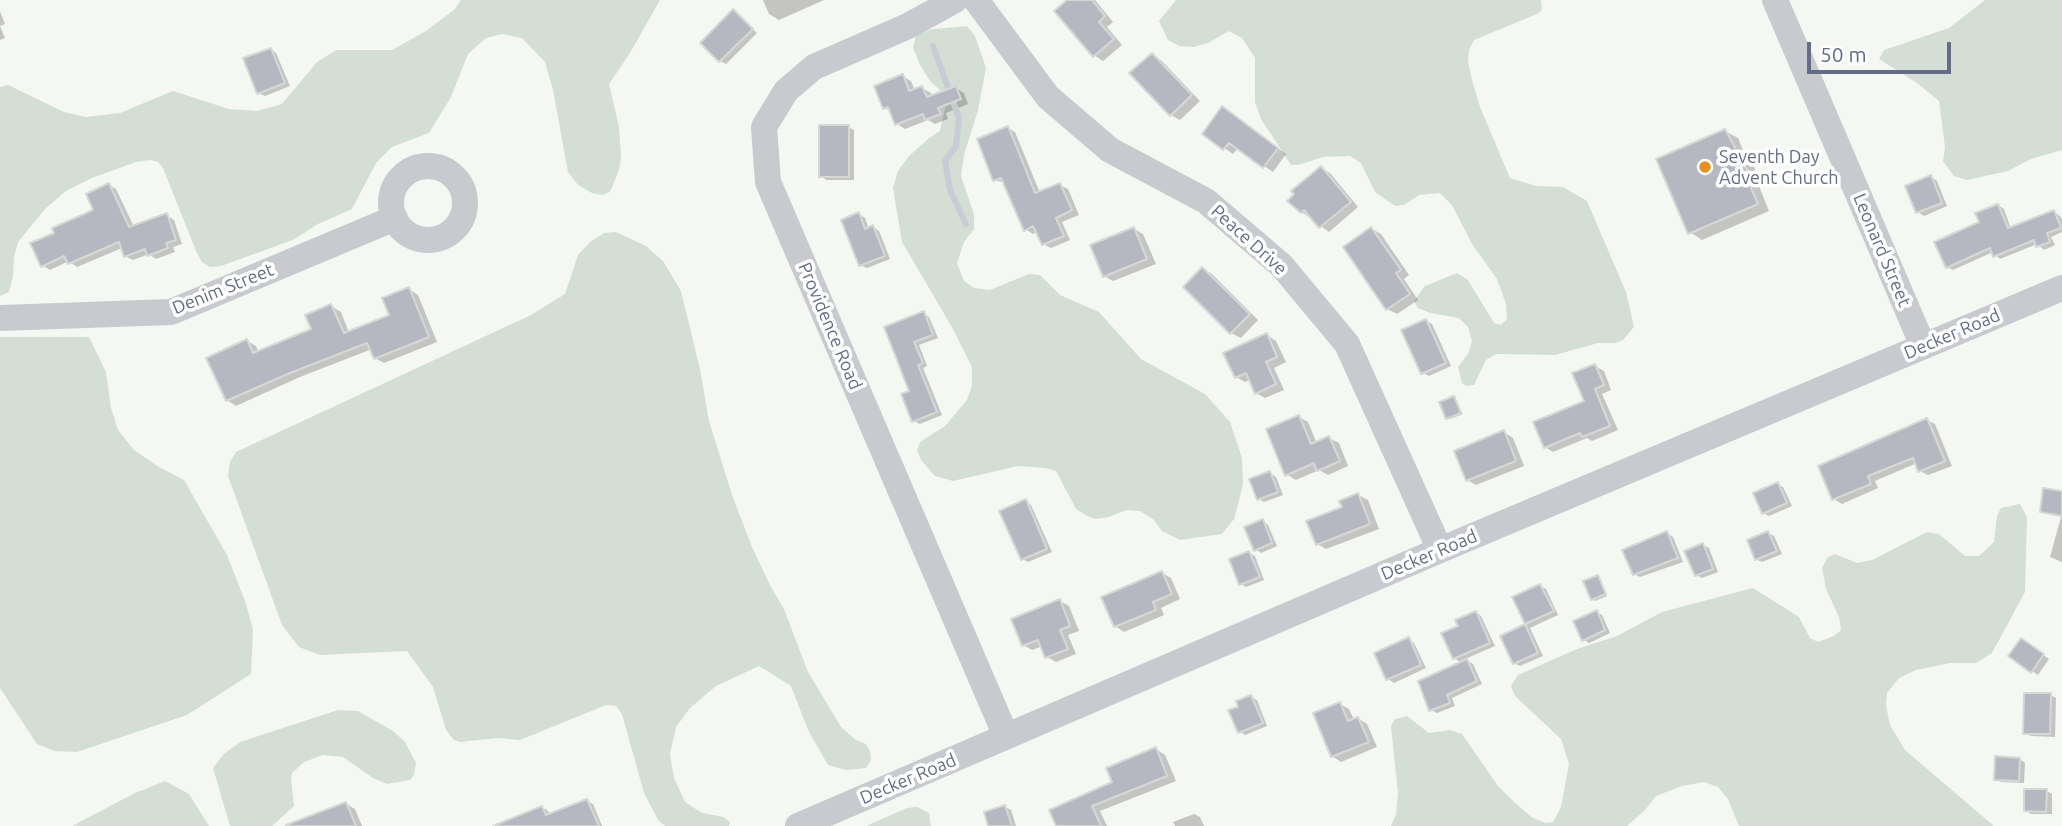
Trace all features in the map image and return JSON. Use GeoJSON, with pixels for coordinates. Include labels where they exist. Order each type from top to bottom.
{"type":"FeatureCollection","features":[{"type":"Feature","properties":{"kind":"street","name":"Providence Road"},"geometry":{"type":"LineString","coordinates":[[955,0],[908,26],[814,66],[786,92],[764,127],[768,182],[1006,736]]}},
{"type":"Feature","properties":{"kind":"street","name":"Peace Drive"},"geometry":{"type":"LineString","coordinates":[[976,0],[1048,97],[1110,150],[1206,201],[1282,266],[1347,344],[1440,550]]}},
{"type":"Feature","properties":{"kind":"street","name":"Leonard Street"},"geometry":{"type":"LineString","coordinates":[[1775,0],[1923,346]]}},
{"type":"Feature","properties":{"kind":"street","name":"Denim Street"},"geometry":{"type":"LineString","coordinates":[[0,318],[171,312],[395,218]]}},
{"type":"Feature","properties":{"kind":"street","name":"Decker Road"},"geometry":{"type":"LineString","coordinates":[[798,826],[1440,550],[2062,288]]}},
{"type":"Feature","properties":{"kind":"shaded area"},"geometry":{"type":"Polygon","coordinates":[[[461,0],[660,0],[609,84],[619,127],[621,157],[610,192],[602,195],[592,193],[578,185],[568,172],[553,90],[545,62],[522,38],[502,34],[486,38],[468,54],[451,97],[429,133],[392,147],[376,163],[352,209],[318,224],[293,240],[221,266],[210,267],[202,262],[196,251],[163,168],[158,162],[150,160],[136,162],[66,191],[45,209],[18,242],[9,292],[0,296],[0,87],[8,85],[64,112],[86,117],[120,113],[173,91],[229,109],[257,111],[282,104],[317,62],[336,50],[392,50],[426,31],[455,9],[461,0]]]}},
{"type":"Feature","properties":{"kind":"shaded area"},"geometry":{"type":"Polygon","coordinates":[[[1176,0],[1541,0],[1542,10],[1537,14],[1474,40],[1468,61],[1472,80],[1480,107],[1510,178],[1536,186],[1563,187],[1587,201],[1626,292],[1634,327],[1623,340],[1615,343],[1598,343],[1555,355],[1496,354],[1486,360],[1474,385],[1466,386],[1462,383],[1458,367],[1468,354],[1472,341],[1468,327],[1459,318],[1418,308],[1414,301],[1425,286],[1457,273],[1468,280],[1494,323],[1501,325],[1507,319],[1506,304],[1497,279],[1472,244],[1452,205],[1440,193],[1419,195],[1404,205],[1395,206],[1375,192],[1361,163],[1350,156],[1323,157],[1291,165],[1261,119],[1255,102],[1255,58],[1242,38],[1229,31],[1208,43],[1194,47],[1179,46],[1168,40],[1159,21],[1176,0]]]}},
{"type":"Feature","properties":{"kind":"shaded area"},"geometry":{"type":"Polygon","coordinates":[[[1985,0],[2062,0],[2062,150],[2031,159],[2008,171],[1967,180],[1954,176],[1943,161],[1945,147],[1939,101],[1917,83],[1879,59],[1884,50],[1949,28],[1985,0]]]}},
{"type":"Feature","properties":{"kind":"shaded area"},"geometry":{"type":"Polygon","coordinates":[[[967,26],[975,36],[986,68],[961,176],[974,214],[974,229],[964,242],[957,263],[964,281],[974,288],[990,290],[1029,274],[1040,275],[1060,295],[1099,312],[1141,359],[1205,394],[1230,422],[1242,458],[1243,483],[1238,505],[1234,519],[1222,534],[1180,540],[1162,531],[1153,519],[1140,511],[1126,510],[1096,519],[1087,516],[1076,509],[1056,471],[1046,468],[1018,466],[953,481],[935,476],[921,460],[917,450],[920,442],[945,426],[967,400],[972,385],[972,367],[902,242],[893,188],[898,171],[909,156],[940,131],[946,104],[941,91],[930,81],[919,63],[913,47],[916,35],[933,29],[967,26]]]}},
{"type":"Feature","properties":{"kind":"shaded area"},"geometry":{"type":"Polygon","coordinates":[[[616,232],[646,246],[663,261],[681,291],[700,369],[709,421],[732,495],[752,547],[784,609],[808,672],[841,727],[856,740],[866,744],[870,751],[871,760],[866,768],[846,770],[828,765],[808,730],[791,686],[759,666],[716,686],[690,708],[676,727],[670,754],[674,778],[685,802],[702,813],[724,817],[730,822],[729,826],[665,826],[658,820],[644,793],[622,714],[616,706],[606,705],[520,740],[498,738],[460,742],[454,740],[446,730],[433,687],[407,651],[320,655],[299,647],[282,625],[228,476],[230,462],[236,452],[531,315],[565,294],[578,255],[590,242],[604,233],[616,232]]]}},
{"type":"Feature","properties":{"kind":"shaded area"},"geometry":{"type":"Polygon","coordinates":[[[0,337],[89,337],[106,372],[111,408],[118,430],[134,450],[184,480],[227,555],[253,629],[251,674],[187,715],[77,752],[54,751],[37,744],[0,688],[0,337]]]}},
{"type":"Feature","properties":{"kind":"shaded area"},"geometry":{"type":"Polygon","coordinates":[[[2020,504],[2027,517],[2025,592],[1992,653],[1976,663],[1950,663],[1916,670],[1899,678],[1887,693],[1886,706],[1890,725],[1905,750],[1994,826],[1739,826],[1728,799],[1718,787],[1704,782],[1682,786],[1656,796],[1627,826],[1391,826],[1396,814],[1398,794],[1391,726],[1395,719],[1407,716],[1429,733],[1450,730],[1462,734],[1498,786],[1515,803],[1533,818],[1546,823],[1553,822],[1561,807],[1569,764],[1561,739],[1515,696],[1511,686],[1518,675],[1577,649],[1617,636],[1662,612],[1753,588],[1799,617],[1810,638],[1818,642],[1841,630],[1839,617],[1826,589],[1822,568],[1828,557],[1835,554],[1857,563],[1872,560],[1927,532],[1939,534],[1965,556],[1979,556],[1994,542],[1997,516],[2001,508],[2020,504]]]}},
{"type":"Feature","properties":{"kind":"shaded area"},"geometry":{"type":"Polygon","coordinates":[[[338,710],[358,711],[393,731],[405,742],[416,763],[414,775],[410,780],[387,784],[373,778],[343,757],[323,755],[304,762],[292,773],[294,806],[272,826],[230,826],[213,768],[224,754],[240,742],[338,710]]]}},
{"type":"Feature","properties":{"kind":"shaded area"},"geometry":{"type":"Polygon","coordinates":[[[165,781],[189,794],[209,826],[72,826],[135,793],[165,781]]]}},
{"type":"Feature","properties":{"kind":"shaded area"},"geometry":{"type":"Polygon","coordinates":[[[917,807],[929,813],[931,826],[866,826],[907,808],[917,807]]]}},
{"type":"Feature","properties":{"kind":"building"},"geometry":{"type":"Polygon","coordinates":[[[1067,0],[1092,0],[1105,16],[1099,22],[1114,39],[1093,57],[1054,11],[1067,0]]]}},
{"type":"Feature","properties":{"kind":"building"},"geometry":{"type":"Polygon","coordinates":[[[733,9],[753,29],[719,62],[700,43],[733,9]]]}},
{"type":"Feature","properties":{"kind":"building"},"geometry":{"type":"Polygon","coordinates":[[[271,48],[285,83],[257,94],[243,58],[271,48]]]}},
{"type":"Feature","properties":{"kind":"building"},"geometry":{"type":"Polygon","coordinates":[[[1152,53],[1192,95],[1170,116],[1129,73],[1152,53]]]}},
{"type":"Feature","properties":{"kind":"building"},"geometry":{"type":"Polygon","coordinates":[[[903,74],[909,91],[922,86],[927,97],[956,86],[961,99],[938,108],[941,114],[925,120],[923,114],[895,125],[888,107],[883,109],[874,86],[903,74]]]}},
{"type":"Feature","properties":{"kind":"building"},"geometry":{"type":"Polygon","coordinates":[[[1222,106],[1278,148],[1263,168],[1229,143],[1223,150],[1202,134],[1222,106]]]}},
{"type":"Feature","properties":{"kind":"building"},"geometry":{"type":"Polygon","coordinates":[[[819,125],[849,125],[849,177],[819,177],[819,125]]]}},
{"type":"Feature","properties":{"kind":"building"},"geometry":{"type":"Polygon","coordinates":[[[1008,126],[1035,193],[1060,183],[1072,210],[1056,218],[1064,236],[1042,245],[1033,226],[1024,231],[1001,178],[993,181],[977,139],[1008,126]]]}},
{"type":"Feature","properties":{"kind":"building"},"geometry":{"type":"Polygon","coordinates":[[[1725,129],[1751,178],[1747,179],[1758,204],[1688,234],[1656,159],[1725,129]]]}},
{"type":"Feature","properties":{"kind":"building"},"geometry":{"type":"Polygon","coordinates":[[[1321,166],[1351,202],[1319,228],[1304,210],[1301,213],[1287,201],[1294,194],[1291,191],[1321,166]]]}},
{"type":"Feature","properties":{"kind":"building"},"geometry":{"type":"Polygon","coordinates":[[[1931,175],[1942,203],[1916,213],[1905,186],[1931,175]]]}},
{"type":"Feature","properties":{"kind":"building"},"geometry":{"type":"Polygon","coordinates":[[[109,183],[129,227],[167,213],[176,240],[166,243],[168,248],[147,256],[145,249],[124,257],[119,242],[68,264],[64,256],[41,267],[30,243],[54,233],[52,228],[93,210],[86,194],[109,183]]]}},
{"type":"Feature","properties":{"kind":"building"},"geometry":{"type":"Polygon","coordinates":[[[1998,204],[2008,228],[2054,210],[2061,228],[2047,233],[2050,242],[2036,247],[2034,240],[1993,257],[1990,248],[1946,268],[1934,242],[1979,222],[1975,213],[1998,204]]]}},
{"type":"Feature","properties":{"kind":"building"},"geometry":{"type":"Polygon","coordinates":[[[859,212],[865,229],[873,225],[885,256],[859,266],[841,220],[859,212]]]}},
{"type":"Feature","properties":{"kind":"building"},"geometry":{"type":"Polygon","coordinates":[[[1134,227],[1147,259],[1103,277],[1090,245],[1134,227]]]}},
{"type":"Feature","properties":{"kind":"building"},"geometry":{"type":"Polygon","coordinates":[[[1371,227],[1401,270],[1396,273],[1410,294],[1386,310],[1343,247],[1371,227]]]}},
{"type":"Feature","properties":{"kind":"building"},"geometry":{"type":"Polygon","coordinates":[[[1202,267],[1250,314],[1230,334],[1183,287],[1202,267]]]}},
{"type":"Feature","properties":{"kind":"building"},"geometry":{"type":"Polygon","coordinates":[[[409,287],[429,337],[374,359],[367,343],[226,401],[206,358],[247,339],[253,353],[311,329],[305,315],[331,304],[344,333],[389,315],[382,298],[409,287]]]}},
{"type":"Feature","properties":{"kind":"building"},"geometry":{"type":"Polygon","coordinates":[[[924,311],[933,335],[914,342],[923,363],[918,365],[937,412],[912,422],[901,394],[909,391],[884,327],[924,311]]]}},
{"type":"Feature","properties":{"kind":"building"},"geometry":{"type":"Polygon","coordinates":[[[1426,319],[1446,363],[1421,374],[1401,330],[1426,319]]]}},
{"type":"Feature","properties":{"kind":"building"},"geometry":{"type":"Polygon","coordinates":[[[1267,333],[1277,357],[1266,362],[1276,384],[1255,394],[1246,373],[1235,378],[1223,353],[1267,333]]]}},
{"type":"Feature","properties":{"kind":"building"},"geometry":{"type":"Polygon","coordinates":[[[1595,364],[1604,385],[1595,389],[1610,426],[1582,437],[1580,433],[1544,448],[1533,422],[1584,401],[1572,373],[1595,364]]]}},
{"type":"Feature","properties":{"kind":"building"},"geometry":{"type":"Polygon","coordinates":[[[1454,396],[1461,413],[1446,419],[1439,402],[1454,396]]]}},
{"type":"Feature","properties":{"kind":"building"},"geometry":{"type":"Polygon","coordinates":[[[1299,415],[1311,444],[1329,436],[1340,461],[1317,471],[1314,463],[1285,476],[1266,429],[1299,415]]]}},
{"type":"Feature","properties":{"kind":"building"},"geometry":{"type":"Polygon","coordinates":[[[1927,418],[1945,461],[1918,472],[1913,458],[1868,476],[1871,484],[1832,500],[1818,466],[1927,418]]]}},
{"type":"Feature","properties":{"kind":"building"},"geometry":{"type":"Polygon","coordinates":[[[1504,430],[1516,461],[1466,481],[1454,451],[1504,430]]]}},
{"type":"Feature","properties":{"kind":"building"},"geometry":{"type":"Polygon","coordinates":[[[1270,471],[1278,492],[1257,500],[1249,479],[1270,471]]]}},
{"type":"Feature","properties":{"kind":"building"},"geometry":{"type":"Polygon","coordinates":[[[1778,482],[1787,503],[1762,514],[1753,493],[1778,482]]]}},
{"type":"Feature","properties":{"kind":"building"},"geometry":{"type":"Polygon","coordinates":[[[2043,488],[2062,491],[2062,516],[2040,512],[2043,488]]]}},
{"type":"Feature","properties":{"kind":"building"},"geometry":{"type":"Polygon","coordinates":[[[1358,493],[1370,524],[1316,545],[1306,521],[1342,507],[1339,501],[1358,493]]]}},
{"type":"Feature","properties":{"kind":"building"},"geometry":{"type":"Polygon","coordinates":[[[1026,499],[1047,549],[1021,560],[999,511],[1026,499]]]}},
{"type":"Feature","properties":{"kind":"building"},"geometry":{"type":"Polygon","coordinates":[[[1263,519],[1272,543],[1254,551],[1244,527],[1263,519]]]}},
{"type":"Feature","properties":{"kind":"building"},"geometry":{"type":"Polygon","coordinates":[[[1667,531],[1678,558],[1633,575],[1622,550],[1667,531]]]}},
{"type":"Feature","properties":{"kind":"building"},"geometry":{"type":"Polygon","coordinates":[[[1768,531],[1777,551],[1755,560],[1747,540],[1768,531]]]}},
{"type":"Feature","properties":{"kind":"building"},"geometry":{"type":"Polygon","coordinates":[[[1703,543],[1713,569],[1695,576],[1684,551],[1703,543]]]}},
{"type":"Feature","properties":{"kind":"building"},"geometry":{"type":"Polygon","coordinates":[[[1249,551],[1260,577],[1239,585],[1229,559],[1249,551]]]}},
{"type":"Feature","properties":{"kind":"building"},"geometry":{"type":"Polygon","coordinates":[[[1162,571],[1172,594],[1153,602],[1156,610],[1114,627],[1101,597],[1162,571]]]}},
{"type":"Feature","properties":{"kind":"building"},"geometry":{"type":"Polygon","coordinates":[[[1598,575],[1606,594],[1591,600],[1583,581],[1598,575]]]}},
{"type":"Feature","properties":{"kind":"building"},"geometry":{"type":"Polygon","coordinates":[[[1540,584],[1554,611],[1525,624],[1512,597],[1540,584]]]}},
{"type":"Feature","properties":{"kind":"building"},"geometry":{"type":"Polygon","coordinates":[[[1060,599],[1070,626],[1060,630],[1068,649],[1045,658],[1038,640],[1022,646],[1011,619],[1060,599]]]}},
{"type":"Feature","properties":{"kind":"building"},"geometry":{"type":"Polygon","coordinates":[[[1597,610],[1605,630],[1582,641],[1573,621],[1597,610]]]}},
{"type":"Feature","properties":{"kind":"building"},"geometry":{"type":"Polygon","coordinates":[[[1476,611],[1490,643],[1453,659],[1441,633],[1458,626],[1455,620],[1476,611]]]}},
{"type":"Feature","properties":{"kind":"building"},"geometry":{"type":"Polygon","coordinates":[[[1525,624],[1538,653],[1513,664],[1500,636],[1525,624]]]}},
{"type":"Feature","properties":{"kind":"building"},"geometry":{"type":"Polygon","coordinates":[[[1409,637],[1421,665],[1386,680],[1374,653],[1409,637]]]}},
{"type":"Feature","properties":{"kind":"building"},"geometry":{"type":"Polygon","coordinates":[[[2021,638],[2044,654],[2031,673],[2008,656],[2021,638]]]}},
{"type":"Feature","properties":{"kind":"building"},"geometry":{"type":"Polygon","coordinates":[[[1467,659],[1477,681],[1447,695],[1450,703],[1429,711],[1418,681],[1467,659]]]}},
{"type":"Feature","properties":{"kind":"building"},"geometry":{"type":"Polygon","coordinates":[[[2024,693],[2051,693],[2050,734],[2023,734],[2024,693]]]}},
{"type":"Feature","properties":{"kind":"building"},"geometry":{"type":"Polygon","coordinates":[[[1251,695],[1263,723],[1238,733],[1228,710],[1238,707],[1236,701],[1251,695]]]}},
{"type":"Feature","properties":{"kind":"building"},"geometry":{"type":"Polygon","coordinates":[[[1340,702],[1348,721],[1358,717],[1369,742],[1331,757],[1313,713],[1340,702]]]}},
{"type":"Feature","properties":{"kind":"building"},"geometry":{"type":"Polygon","coordinates":[[[1156,747],[1167,776],[1092,806],[1101,826],[1056,826],[1049,810],[1112,782],[1106,768],[1156,747]]]}},
{"type":"Feature","properties":{"kind":"building"},"geometry":{"type":"Polygon","coordinates":[[[1995,756],[2020,758],[2019,781],[1994,780],[1995,756]]]}},
{"type":"Feature","properties":{"kind":"building"},"geometry":{"type":"Polygon","coordinates":[[[2024,789],[2047,789],[2046,812],[2024,811],[2024,789]]]}},
{"type":"Feature","properties":{"kind":"building"},"geometry":{"type":"Polygon","coordinates":[[[587,799],[599,826],[493,826],[542,806],[546,815],[587,799]]]}},
{"type":"Feature","properties":{"kind":"building"},"geometry":{"type":"Polygon","coordinates":[[[346,802],[356,826],[286,826],[286,825],[346,802]]]}},
{"type":"Feature","properties":{"kind":"building"},"geometry":{"type":"Polygon","coordinates":[[[1005,805],[1012,826],[988,826],[984,812],[1005,805]]]}},
{"type":"Feature","properties":{"kind":"waterway"},"geometry":{"type":"LineString","coordinates":[[933,46],[959,118],[956,146],[945,161],[950,190],[966,224]]}},
{"type":"Feature","properties":{"kind":"place","name":"Seventh Day Advent Church"},"geometry":{"type":"Point","coordinates":[1705,167]}}]}
